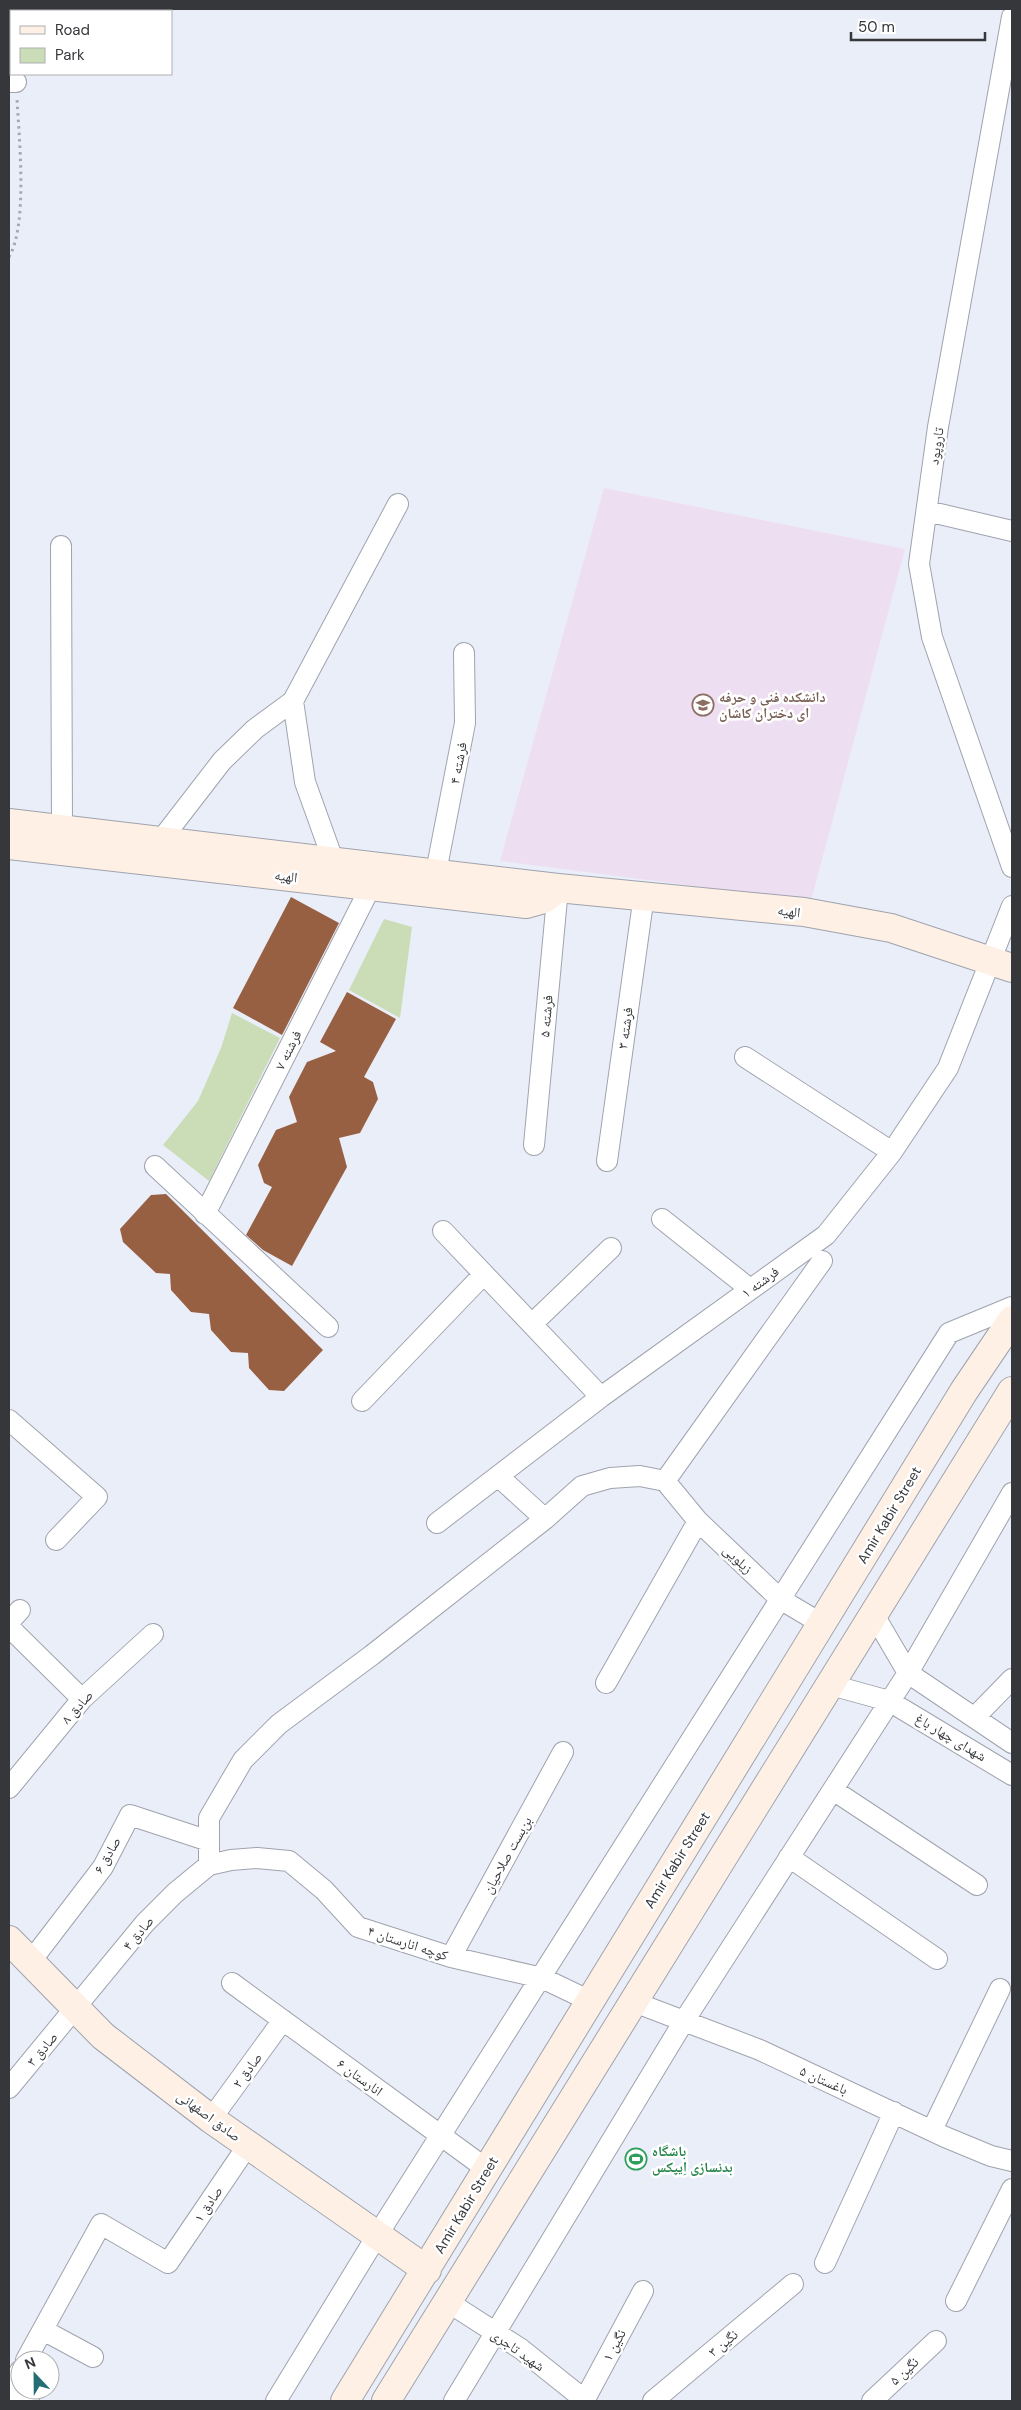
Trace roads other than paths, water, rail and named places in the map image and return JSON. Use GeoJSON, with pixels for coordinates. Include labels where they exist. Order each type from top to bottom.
{"type":"FeatureCollection","features":[{"type":"Feature","properties":{"kind":"main road","name":"الهیه"},"geometry":{"type":"LineString","coordinates":[[9,823],[62,829],[90,843],[372,886],[526,904],[544,899],[558,888]]}},
{"type":"Feature","properties":{"kind":"main road","name":"الهیه"},"geometry":{"type":"LineString","coordinates":[[9,845],[161,840],[558,888],[804,912],[891,928],[1001,964]]}},
{"type":"Feature","properties":{"kind":"main road","name":"Amir Kabir Street"},"geometry":{"type":"LineString","coordinates":[[345,2401],[964,1392],[1012,1320]]}},
{"type":"Feature","properties":{"kind":"main road"},"geometry":{"type":"LineString","coordinates":[[386,2401],[1012,1391]]}},
{"type":"Feature","properties":{"kind":"main road","name":"صادق اصفهانی"},"geometry":{"type":"LineString","coordinates":[[9,1940],[103,2036],[211,2119],[427,2270]]}},
{"type":"Feature","properties":{"kind":"street","name":"تاروپود"},"geometry":{"type":"LineString","coordinates":[[1012,17],[938,427],[919,564],[932,638],[1012,867]]}},
{"type":"Feature","properties":{"kind":"street"},"geometry":{"type":"LineString","coordinates":[[161,840],[222,762],[255,729],[293,701],[398,504]]}},
{"type":"Feature","properties":{"kind":"street"},"geometry":{"type":"LineString","coordinates":[[926,511],[1012,531]]}},
{"type":"Feature","properties":{"kind":"street"},"geometry":{"type":"LineString","coordinates":[[62,546],[62,829]]}},
{"type":"Feature","properties":{"kind":"street","name":"فرشته ۴"},"geometry":{"type":"LineString","coordinates":[[436,872],[465,723],[464,653]]}},
{"type":"Feature","properties":{"kind":"street"},"geometry":{"type":"LineString","coordinates":[[293,701],[305,782],[333,860]]}},
{"type":"Feature","properties":{"kind":"street","name":"فرشته ۷"},"geometry":{"type":"LineString","coordinates":[[206,1214],[372,886]]}},
{"type":"Feature","properties":{"kind":"street","name":"فرشته ۵"},"geometry":{"type":"LineString","coordinates":[[534,1144],[558,888]]}},
{"type":"Feature","properties":{"kind":"street","name":"فرشته ۳"},"geometry":{"type":"LineString","coordinates":[[607,1161],[644,895]]}},
{"type":"Feature","properties":{"kind":"street","name":"فرشته ۱"},"geometry":{"type":"LineString","coordinates":[[437,1522],[601,1397],[826,1235],[892,1152],[948,1068],[1001,964],[1012,906]]}},
{"type":"Feature","properties":{"kind":"street"},"geometry":{"type":"LineString","coordinates":[[745,1056],[892,1152]]}},
{"type":"Feature","properties":{"kind":"street"},"geometry":{"type":"LineString","coordinates":[[154,1166],[328,1327]]}},
{"type":"Feature","properties":{"kind":"street"},"geometry":{"type":"LineString","coordinates":[[662,1219],[750,1290]]}},
{"type":"Feature","properties":{"kind":"street"},"geometry":{"type":"LineString","coordinates":[[443,1231],[601,1397]]}},
{"type":"Feature","properties":{"kind":"street"},"geometry":{"type":"LineString","coordinates":[[532,1324],[611,1248]]}},
{"type":"Feature","properties":{"kind":"street"},"geometry":{"type":"LineString","coordinates":[[210,1865],[209,1818],[243,1760],[278,1724],[372,1655],[545,1519],[582,1486],[610,1478],[640,1476],[665,1481],[822,1261]]}},
{"type":"Feature","properties":{"kind":"street"},"geometry":{"type":"LineString","coordinates":[[362,1401],[484,1274]]}},
{"type":"Feature","properties":{"kind":"street"},"geometry":{"type":"LineString","coordinates":[[276,2401],[378,2234],[542,1978],[949,1332],[1012,1306]]}},
{"type":"Feature","properties":{"kind":"street"},"geometry":{"type":"LineString","coordinates":[[9,1420],[97,1497],[56,1540]]}},
{"type":"Feature","properties":{"kind":"street"},"geometry":{"type":"LineString","coordinates":[[498,1476],[545,1519]]}},
{"type":"Feature","properties":{"kind":"street","name":"زیلویی"},"geometry":{"type":"LineString","coordinates":[[665,1481],[698,1521],[780,1599],[822,1624]]}},
{"type":"Feature","properties":{"kind":"street"},"geometry":{"type":"LineString","coordinates":[[454,2401],[684,2021],[888,1701],[908,1673],[1011,1489]]}},
{"type":"Feature","properties":{"kind":"street"},"geometry":{"type":"LineString","coordinates":[[606,1684],[698,1521]]}},
{"type":"Feature","properties":{"kind":"street"},"geometry":{"type":"LineString","coordinates":[[874,1615],[908,1673]]}},
{"type":"Feature","properties":{"kind":"street"},"geometry":{"type":"LineString","coordinates":[[9,1627],[82,1699]]}},
{"type":"Feature","properties":{"kind":"street","name":"صادق ۸"},"geometry":{"type":"LineString","coordinates":[[9,1788],[82,1699],[153,1634]]}},
{"type":"Feature","properties":{"kind":"street","name":"شهدای چهار باغ"},"geometry":{"type":"LineString","coordinates":[[908,1673],[1012,1743]]}},
{"type":"Feature","properties":{"kind":"street"},"geometry":{"type":"LineString","coordinates":[[975,1717],[1012,1679]]}},
{"type":"Feature","properties":{"kind":"street","name":"شهدای چهار باغ"},"geometry":{"type":"LineString","coordinates":[[831,1685],[888,1701],[1012,1775]]}},
{"type":"Feature","properties":{"kind":"street","name":"بن‌بست صلاحیان"},"geometry":{"type":"LineString","coordinates":[[451,1957],[563,1752]]}},
{"type":"Feature","properties":{"kind":"street"},"geometry":{"type":"LineString","coordinates":[[833,1790],[977,1885]]}},
{"type":"Feature","properties":{"kind":"street","name":"صادق ۶"},"geometry":{"type":"LineString","coordinates":[[31,1961],[103,1867],[130,1815],[209,1841]]}},
{"type":"Feature","properties":{"kind":"street"},"geometry":{"type":"LineString","coordinates":[[789,1857],[937,1959]]}},
{"type":"Feature","properties":{"kind":"street","name":"کوچه انارستان ۴"},"geometry":{"type":"LineString","coordinates":[[210,1865],[231,1860],[257,1858],[289,1861],[324,1890],[358,1927],[451,1957],[542,1978],[590,2001]]}},
{"type":"Feature","properties":{"kind":"street","name":"صادق ۴"},"geometry":{"type":"LineString","coordinates":[[76,2009],[145,1923],[175,1893],[210,1865]]}},
{"type":"Feature","properties":{"kind":"street","name":"انارستان ۶"},"geometry":{"type":"LineString","coordinates":[[232,1983],[440,2137],[488,2170]]}},
{"type":"Feature","properties":{"kind":"street"},"geometry":{"type":"LineString","coordinates":[[932,2130],[1000,1989]]}},
{"type":"Feature","properties":{"kind":"street","name":"باغستان ۵"},"geometry":{"type":"LineString","coordinates":[[634,2002],[760,2050],[991,2156],[1011,2158]]}},
{"type":"Feature","properties":{"kind":"street","name":"صادق ۳"},"geometry":{"type":"LineString","coordinates":[[9,2088],[76,2009]]}},
{"type":"Feature","properties":{"kind":"street","name":"صادق ۲"},"geometry":{"type":"LineString","coordinates":[[211,2119],[282,2020]]}},
{"type":"Feature","properties":{"kind":"street"},"geometry":{"type":"LineString","coordinates":[[825,2263],[894,2112]]}},
{"type":"Feature","properties":{"kind":"street","name":"صادق ۱"},"geometry":{"type":"LineString","coordinates":[[42,2330],[101,2224],[168,2263],[248,2144]]}},
{"type":"Feature","properties":{"kind":"street"},"geometry":{"type":"LineString","coordinates":[[956,2301],[1012,2189]]}},
{"type":"Feature","properties":{"kind":"street","name":"نگین ۳"},"geometry":{"type":"LineString","coordinates":[[653,2401],[793,2284]]}},
{"type":"Feature","properties":{"kind":"street","name":"نگین ۱"},"geometry":{"type":"LineString","coordinates":[[586,2400],[643,2291]]}},
{"type":"Feature","properties":{"kind":"street","name":"شهید تاجری"},"geometry":{"type":"LineString","coordinates":[[448,2302],[521,2349],[565,2390],[586,2400]]}},
{"type":"Feature","properties":{"kind":"street"},"geometry":{"type":"LineString","coordinates":[[31,2350],[42,2330],[94,2357]]}},
{"type":"Feature","properties":{"kind":"street","name":"نگین ۵"},"geometry":{"type":"LineString","coordinates":[[872,2401],[936,2341]]}},
{"type":"Feature","properties":{"kind":"place","name":"دانشکده فنی و حرفه ای دختران کاشان"},"geometry":{"type":"Point","coordinates":[703,705]}},
{"type":"Feature","properties":{"kind":"place","name":"باشگاه بدنسازی اِیپکس"},"geometry":{"type":"Point","coordinates":[636,2159]}}]}
